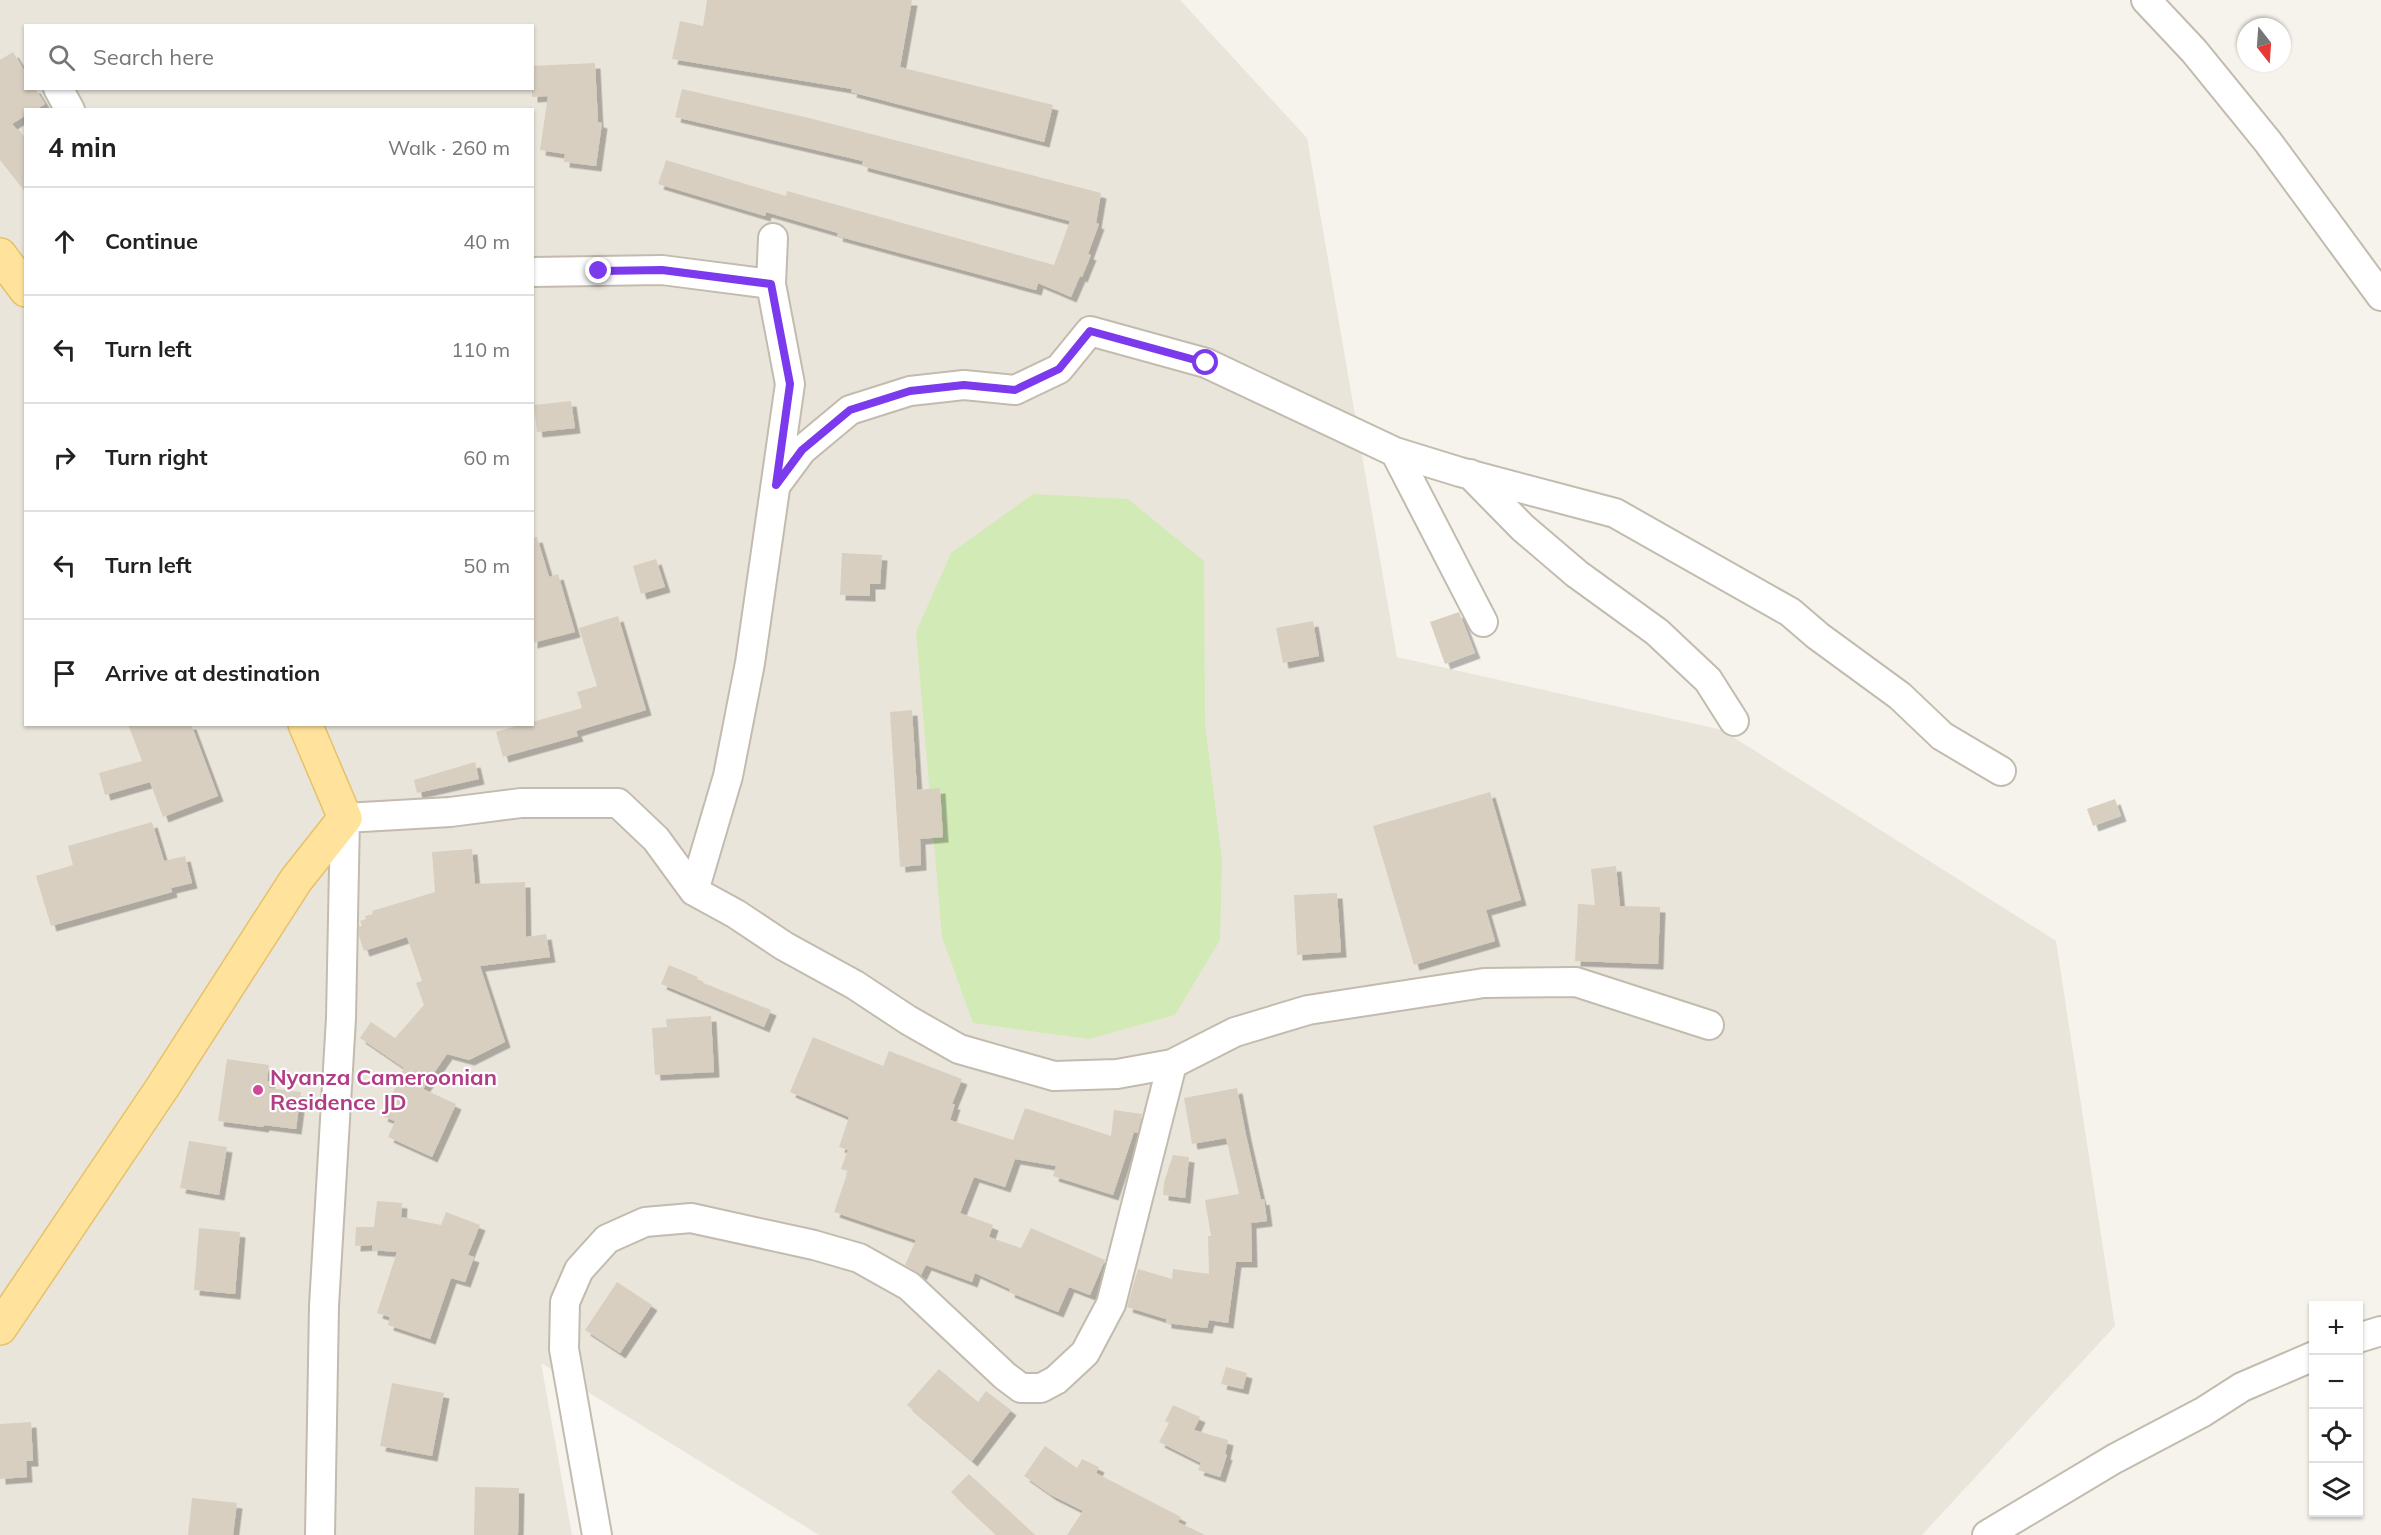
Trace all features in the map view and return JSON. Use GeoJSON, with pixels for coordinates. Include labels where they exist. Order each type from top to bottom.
{"type":"FeatureCollection","features":[{"type":"Feature","properties":{"kind":"main road"},"geometry":{"type":"LineString","coordinates":[[0,255],[24,287]]}},
{"type":"Feature","properties":{"kind":"main road"},"geometry":{"type":"LineString","coordinates":[[0,1328],[162,1088],[296,880],[345,818],[306,726]]}},
{"type":"Feature","properties":{"kind":"street"},"geometry":{"type":"LineString","coordinates":[[2146,0],[2194,51],[2268,142],[2381,296]]}},
{"type":"Feature","properties":{"kind":"street"},"geometry":{"type":"LineString","coordinates":[[59,90],[69,108]]}},
{"type":"Feature","properties":{"kind":"street"},"geometry":{"type":"LineString","coordinates":[[694,891],[728,776],[750,663],[790,384],[771,284],[773,238]]}},
{"type":"Feature","properties":{"kind":"street"},"geometry":{"type":"LineString","coordinates":[[534,272],[662,270],[771,284]]}},
{"type":"Feature","properties":{"kind":"street"},"geometry":{"type":"LineString","coordinates":[[776,485],[802,450],[850,410],[910,391],[964,385],[1015,390],[1059,369],[1090,331],[1206,363],[1395,452],[1615,513],[1790,612],[1818,636],[1900,696],[1942,736],[2001,771]]}},
{"type":"Feature","properties":{"kind":"street"},"geometry":{"type":"LineString","coordinates":[[1395,452],[1483,622]]}},
{"type":"Feature","properties":{"kind":"street"},"geometry":{"type":"LineString","coordinates":[[1470,474],[1523,528],[1568,567],[1657,632],[1708,680],[1734,721]]}},
{"type":"Feature","properties":{"kind":"street"},"geometry":{"type":"LineString","coordinates":[[320,1535],[324,1306],[342,1018],[345,818],[450,812],[521,803],[618,803],[656,839],[694,891],[959,1049],[1054,1076],[1117,1074],[1172,1064],[1236,1032],[1308,1010],[1484,983],[1576,982],[1709,1025]]}},
{"type":"Feature","properties":{"kind":"street"},"geometry":{"type":"LineString","coordinates":[[597,1535],[564,1349],[564,1326],[565,1302],[579,1270],[607,1239],[645,1222],[691,1218],[814,1245],[859,1258],[909,1286],[1005,1376],[1022,1388],[1041,1388],[1056,1380],[1085,1353],[1111,1304],[1172,1064]]}},
{"type":"Feature","properties":{"kind":"street"},"geometry":{"type":"LineString","coordinates":[[2363,1336],[2381,1331]]}},
{"type":"Feature","properties":{"kind":"street"},"geometry":{"type":"LineString","coordinates":[[1987,1535],[2114,1459],[2203,1412],[2242,1387],[2309,1358]]}},
{"type":"Feature","properties":{"kind":"shaded area"},"geometry":{"type":"Polygon","coordinates":[[[0,0],[1180,0],[1307,138],[1397,657],[1722,730],[2056,941],[2115,1326],[1922,1535],[819,1535],[541,1363],[572,1535],[0,1535],[0,0]]]}},
{"type":"Feature","properties":{"kind":"green space"},"geometry":{"type":"Polygon","coordinates":[[[1033,494],[1128,499],[1204,561],[1205,724],[1222,860],[1220,940],[1175,1015],[1089,1039],[973,1023],[942,937],[916,632],[951,553],[1033,494]]]}},
{"type":"Feature","properties":{"kind":"building"},"geometry":{"type":"Polygon","coordinates":[[[707,0],[912,0],[900,67],[1053,105],[1044,142],[851,92],[852,89],[672,59],[680,21],[703,26],[707,0]]]}},
{"type":"Feature","properties":{"kind":"building"},"geometry":{"type":"Polygon","coordinates":[[[13,52],[24,70],[24,90],[36,90],[45,104],[38,108],[24,108],[24,116],[12,124],[24,138],[24,190],[0,160],[0,60],[13,52]]]}},
{"type":"Feature","properties":{"kind":"building"},"geometry":{"type":"Polygon","coordinates":[[[595,63],[598,122],[602,123],[596,166],[564,162],[565,154],[540,150],[548,96],[532,97],[534,66],[595,63]]]}},
{"type":"Feature","properties":{"kind":"building"},"geometry":{"type":"Polygon","coordinates":[[[682,89],[809,118],[1101,193],[1096,223],[1099,224],[1088,254],[1091,255],[1082,277],[1080,276],[1071,297],[1038,283],[1036,290],[837,236],[838,233],[766,212],[765,216],[658,184],[666,160],[786,196],[787,191],[1054,265],[1070,221],[862,166],[863,161],[675,117],[682,89]]]}},
{"type":"Feature","properties":{"kind":"building"},"geometry":{"type":"Polygon","coordinates":[[[571,401],[575,428],[537,432],[534,405],[571,401]]]}},
{"type":"Feature","properties":{"kind":"building"},"geometry":{"type":"Polygon","coordinates":[[[537,537],[549,577],[558,574],[575,632],[534,642],[534,538],[537,537]]]}},
{"type":"Feature","properties":{"kind":"building"},"geometry":{"type":"Polygon","coordinates":[[[842,553],[882,555],[880,584],[870,584],[870,596],[840,595],[842,553]]]}},
{"type":"Feature","properties":{"kind":"building"},"geometry":{"type":"Polygon","coordinates":[[[656,559],[665,587],[641,594],[633,566],[656,559]]]}},
{"type":"Feature","properties":{"kind":"building"},"geometry":{"type":"Polygon","coordinates":[[[1459,612],[1475,653],[1445,664],[1430,622],[1459,612]]]}},
{"type":"Feature","properties":{"kind":"building"},"geometry":{"type":"Polygon","coordinates":[[[618,616],[646,710],[576,731],[578,736],[503,757],[496,732],[516,726],[534,726],[534,721],[582,708],[577,692],[597,686],[579,628],[618,616]]]}},
{"type":"Feature","properties":{"kind":"building"},"geometry":{"type":"Polygon","coordinates":[[[1313,621],[1319,656],[1283,663],[1276,628],[1313,621]]]}},
{"type":"Feature","properties":{"kind":"building"},"geometry":{"type":"Polygon","coordinates":[[[912,710],[917,790],[940,788],[943,837],[920,839],[921,865],[900,867],[890,712],[912,710]]]}},
{"type":"Feature","properties":{"kind":"building"},"geometry":{"type":"Polygon","coordinates":[[[129,726],[192,726],[218,796],[163,817],[150,782],[105,795],[99,773],[142,761],[129,726]]]}},
{"type":"Feature","properties":{"kind":"building"},"geometry":{"type":"Polygon","coordinates":[[[475,762],[479,779],[417,793],[414,780],[475,762]]]}},
{"type":"Feature","properties":{"kind":"building"},"geometry":{"type":"Polygon","coordinates":[[[1490,792],[1521,900],[1486,910],[1495,941],[1414,965],[1373,826],[1490,792]]]}},
{"type":"Feature","properties":{"kind":"building"},"geometry":{"type":"Polygon","coordinates":[[[2115,799],[2121,816],[2093,826],[2087,809],[2115,799]]]}},
{"type":"Feature","properties":{"kind":"building"},"geometry":{"type":"Polygon","coordinates":[[[152,822],[164,861],[185,856],[192,883],[171,888],[172,892],[51,926],[36,876],[73,865],[68,846],[152,822]]]}},
{"type":"Feature","properties":{"kind":"building"},"geometry":{"type":"Polygon","coordinates":[[[472,849],[475,884],[525,882],[526,937],[546,934],[550,957],[480,966],[505,1042],[469,1060],[447,1054],[423,1089],[456,1104],[432,1157],[388,1137],[395,1121],[382,1116],[404,1068],[360,1038],[371,1022],[395,1038],[424,1005],[416,983],[422,981],[407,937],[364,951],[359,936],[359,926],[362,926],[360,921],[366,919],[365,916],[373,914],[372,911],[435,892],[432,852],[472,849]]]}},
{"type":"Feature","properties":{"kind":"building"},"geometry":{"type":"Polygon","coordinates":[[[1616,866],[1620,906],[1660,907],[1658,964],[1575,961],[1578,904],[1595,905],[1591,869],[1616,866]]]}},
{"type":"Feature","properties":{"kind":"building"},"geometry":{"type":"Polygon","coordinates":[[[1337,893],[1341,952],[1297,955],[1294,895],[1337,893]]]}},
{"type":"Feature","properties":{"kind":"building"},"geometry":{"type":"Polygon","coordinates":[[[669,965],[698,977],[696,980],[771,1010],[764,1027],[661,984],[669,965]]]}},
{"type":"Feature","properties":{"kind":"building"},"geometry":{"type":"Polygon","coordinates":[[[711,1016],[714,1072],[655,1075],[652,1028],[667,1027],[666,1019],[711,1016]]]}},
{"type":"Feature","properties":{"kind":"building"},"geometry":{"type":"Polygon","coordinates":[[[813,1037],[883,1066],[889,1051],[962,1079],[952,1104],[955,1104],[950,1120],[1013,1140],[1025,1108],[1111,1136],[1114,1110],[1142,1114],[1138,1133],[1134,1132],[1113,1195],[1053,1176],[1056,1166],[1015,1159],[1005,1187],[974,1177],[960,1213],[993,1225],[989,1237],[1021,1248],[1031,1228],[1105,1260],[1090,1295],[1069,1287],[1058,1312],[1009,1292],[1010,1289],[975,1273],[972,1282],[926,1265],[921,1275],[905,1265],[916,1240],[834,1212],[848,1171],[841,1169],[848,1150],[839,1147],[849,1117],[790,1092],[813,1037]]]}},
{"type":"Feature","properties":{"kind":"building"},"geometry":{"type":"Polygon","coordinates":[[[227,1059],[269,1065],[267,1081],[270,1081],[269,1088],[301,1092],[296,1129],[218,1121],[227,1059]]]}},
{"type":"Feature","properties":{"kind":"building"},"geometry":{"type":"Polygon","coordinates":[[[1237,1088],[1261,1200],[1264,1199],[1267,1221],[1251,1223],[1252,1262],[1236,1262],[1228,1323],[1209,1320],[1207,1328],[1166,1323],[1166,1319],[1127,1307],[1138,1269],[1172,1279],[1173,1269],[1209,1274],[1208,1236],[1211,1236],[1205,1200],[1239,1194],[1226,1138],[1192,1144],[1184,1098],[1237,1088]]]}},
{"type":"Feature","properties":{"kind":"building"},"geometry":{"type":"Polygon","coordinates":[[[189,1141],[227,1147],[219,1195],[180,1188],[189,1141]]]}},
{"type":"Feature","properties":{"kind":"building"},"geometry":{"type":"Polygon","coordinates":[[[1173,1155],[1189,1157],[1185,1198],[1163,1195],[1164,1182],[1173,1155]]]}},
{"type":"Feature","properties":{"kind":"building"},"geometry":{"type":"Polygon","coordinates":[[[377,1201],[402,1203],[401,1217],[441,1225],[446,1212],[480,1225],[468,1255],[474,1257],[465,1282],[451,1278],[430,1339],[388,1325],[390,1317],[377,1313],[397,1252],[372,1250],[372,1245],[355,1246],[356,1227],[374,1227],[377,1201]]]}},
{"type":"Feature","properties":{"kind":"building"},"geometry":{"type":"Polygon","coordinates":[[[199,1228],[240,1232],[235,1294],[194,1290],[199,1228]]]}},
{"type":"Feature","properties":{"kind":"building"},"geometry":{"type":"Polygon","coordinates":[[[617,1282],[652,1305],[620,1353],[585,1330],[617,1282]]]}},
{"type":"Feature","properties":{"kind":"building"},"geometry":{"type":"Polygon","coordinates":[[[1226,1367],[1247,1373],[1243,1389],[1221,1384],[1226,1367]]]}},
{"type":"Feature","properties":{"kind":"building"},"geometry":{"type":"Polygon","coordinates":[[[939,1369],[978,1402],[986,1391],[1011,1410],[972,1461],[907,1405],[939,1369]]]}},
{"type":"Feature","properties":{"kind":"building"},"geometry":{"type":"Polygon","coordinates":[[[392,1383],[444,1393],[432,1456],[380,1446],[392,1383]]]}},
{"type":"Feature","properties":{"kind":"building"},"geometry":{"type":"Polygon","coordinates":[[[1173,1405],[1200,1417],[1194,1430],[1228,1440],[1225,1454],[1227,1455],[1220,1477],[1198,1470],[1201,1463],[1159,1442],[1169,1423],[1165,1421],[1173,1405]]]}},
{"type":"Feature","properties":{"kind":"building"},"geometry":{"type":"Polygon","coordinates":[[[31,1422],[33,1461],[26,1461],[27,1477],[0,1479],[0,1424],[31,1422]]]}},
{"type":"Feature","properties":{"kind":"building"},"geometry":{"type":"Polygon","coordinates":[[[1045,1446],[1077,1468],[1082,1459],[1099,1467],[1096,1473],[1181,1517],[1178,1522],[1205,1535],[1067,1535],[1083,1511],[1051,1495],[1024,1476],[1045,1446]]]}},
{"type":"Feature","properties":{"kind":"building"},"geometry":{"type":"Polygon","coordinates":[[[969,1474],[1035,1535],[997,1535],[951,1492],[969,1474]]]}},
{"type":"Feature","properties":{"kind":"building"},"geometry":{"type":"Polygon","coordinates":[[[475,1487],[519,1488],[518,1535],[474,1535],[475,1487]]]}},
{"type":"Feature","properties":{"kind":"building"},"geometry":{"type":"Polygon","coordinates":[[[192,1498],[237,1503],[233,1535],[188,1535],[192,1498]]]}},
{"type":"Feature","properties":{"kind":"place","name":"Nyanza Cameroonian Residence JD"},"geometry":{"type":"Point","coordinates":[258,1090]}},
{"type":"Feature","properties":{"kind":"route"},"geometry":{"type":"LineString","coordinates":[[599,271],[662,270],[771,284],[790,384],[776,485],[802,450],[850,410],[910,391],[964,385],[1015,390],[1059,369],[1090,331],[1206,363]]}}]}
